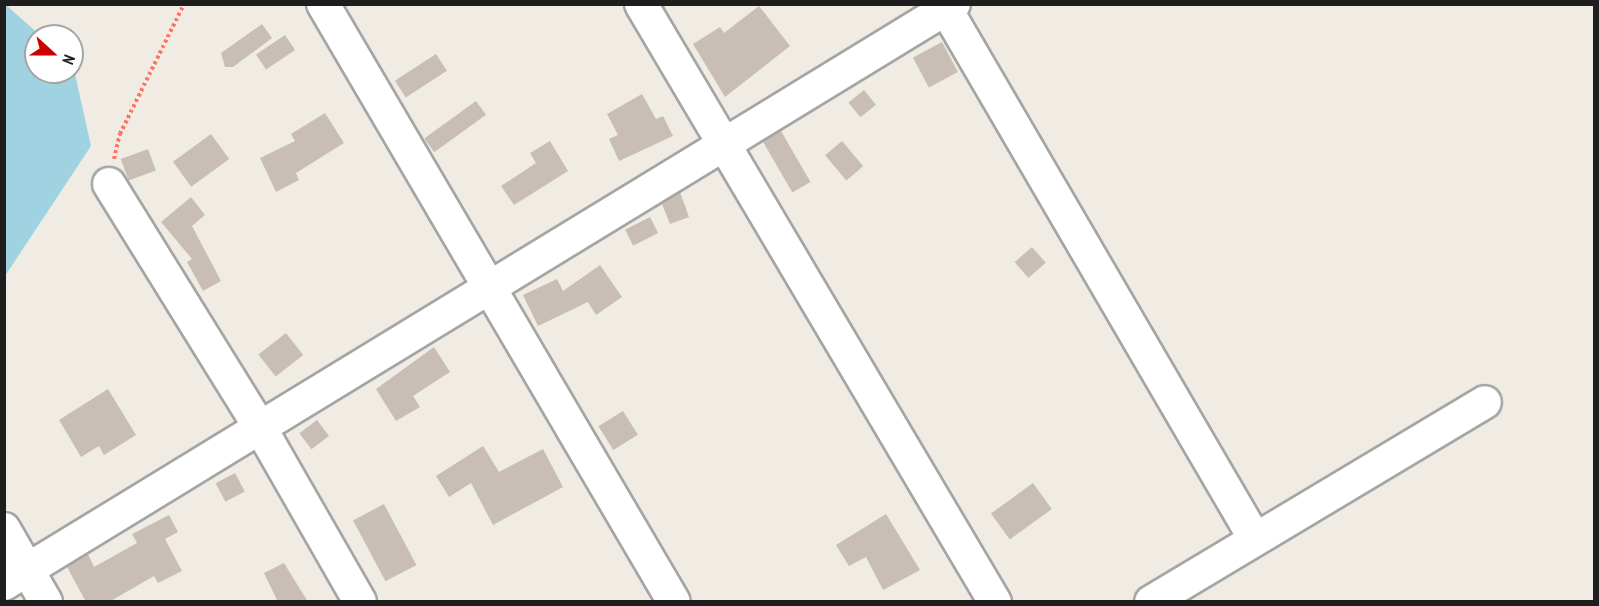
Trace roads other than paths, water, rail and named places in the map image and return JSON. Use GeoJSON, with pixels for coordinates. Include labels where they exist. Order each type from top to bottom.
{"type":"FeatureCollection","features":[{"type":"Feature","properties":{"kind":"street"},"geometry":{"type":"LineString","coordinates":[[323,4],[674,602]]}},
{"type":"Feature","properties":{"kind":"street"},"geometry":{"type":"LineString","coordinates":[[641,4],[728,146],[995,602]]}},
{"type":"Feature","properties":{"kind":"street"},"geometry":{"type":"LineString","coordinates":[[16,577],[728,146],[948,6],[1256,539]]}},
{"type":"Feature","properties":{"kind":"street"},"geometry":{"type":"LineString","coordinates":[[109,184],[261,429],[360,602]]}},
{"type":"Feature","properties":{"kind":"street"},"geometry":{"type":"LineString","coordinates":[[1151,602],[1485,402]]}},
{"type":"Feature","properties":{"kind":"street"},"geometry":{"type":"LineString","coordinates":[[4,529],[16,577],[46,602]]}},
{"type":"Feature","properties":{"kind":"water"},"geometry":{"type":"Polygon","coordinates":[[[6,5],[27,24],[24,24],[24,84],[77,84],[91,146],[5,276],[6,5]]]}}]}
